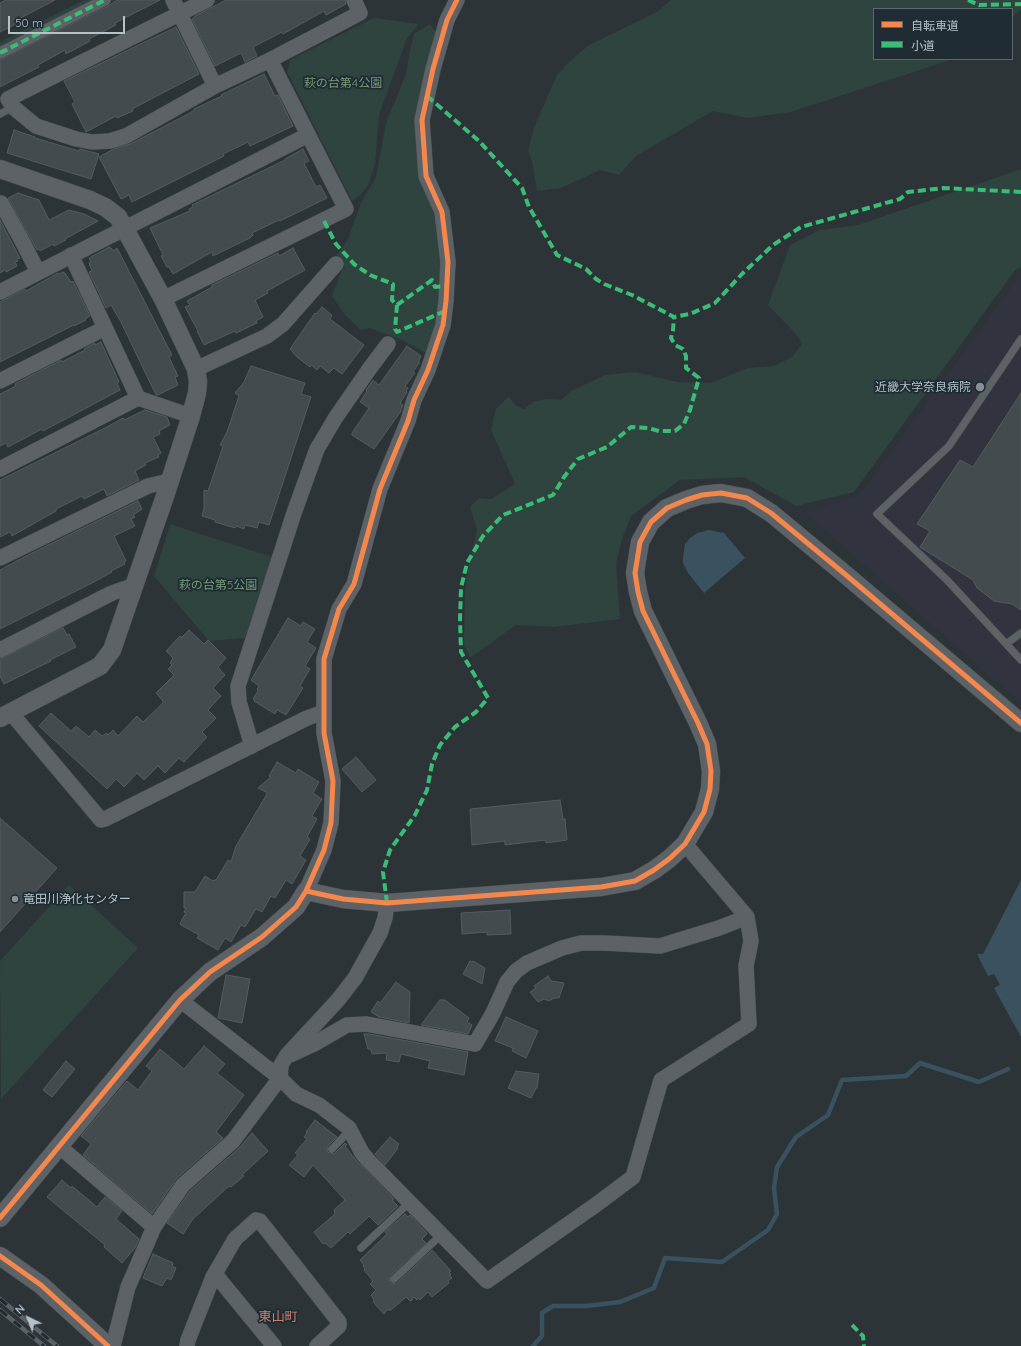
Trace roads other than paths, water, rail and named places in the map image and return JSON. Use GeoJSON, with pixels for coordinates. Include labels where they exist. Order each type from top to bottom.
{"type":"FeatureCollection","features":[{"type":"Feature","properties":{"kind":"street"},"geometry":{"type":"LineString","coordinates":[[0,53],[105,0]]}},
{"type":"Feature","properties":{"kind":"street"},"geometry":{"type":"LineString","coordinates":[[173,0],[215,86]]}},
{"type":"Feature","properties":{"kind":"street"},"geometry":{"type":"LineString","coordinates":[[207,0],[8,99],[6,111],[36,126],[76,139],[92,142],[110,141],[126,136],[215,86],[270,60],[360,13],[354,0]]}},
{"type":"Feature","properties":{"kind":"street"},"geometry":{"type":"LineString","coordinates":[[0,1218],[180,1000],[210,972],[262,937],[296,907],[306,891],[324,850],[331,823],[333,782],[324,733],[324,659],[339,609],[354,584],[380,489],[408,421],[414,400],[428,370],[443,325],[448,262],[446,240],[442,212],[426,176],[422,120],[433,69],[447,20],[457,0]]}},
{"type":"Feature","properties":{"kind":"street"},"geometry":{"type":"LineString","coordinates":[[163,299],[346,209],[270,60]]}},
{"type":"Feature","properties":{"kind":"street"},"geometry":{"type":"LineString","coordinates":[[0,292],[308,135]]}},
{"type":"Feature","properties":{"kind":"street"},"geometry":{"type":"LineString","coordinates":[[0,169],[90,200],[106,207],[118,217],[163,299],[196,368],[198,382],[197,393],[191,416],[112,650],[100,666],[5,716],[101,820],[307,718],[324,712]]}},
{"type":"Feature","properties":{"kind":"street"},"geometry":{"type":"LineString","coordinates":[[0,204],[1,203],[38,272]]}},
{"type":"Feature","properties":{"kind":"street"},"geometry":{"type":"LineString","coordinates":[[71,255],[138,398]]}},
{"type":"Feature","properties":{"kind":"street"},"geometry":{"type":"LineString","coordinates":[[196,368],[267,336],[283,324],[336,264]]}},
{"type":"Feature","properties":{"kind":"street"},"geometry":{"type":"LineString","coordinates":[[0,381],[105,328]]}},
{"type":"Feature","properties":{"kind":"street"},"geometry":{"type":"LineString","coordinates":[[252,746],[239,702],[238,686],[294,513],[317,449],[340,411],[388,344]]}},
{"type":"Feature","properties":{"kind":"street"},"geometry":{"type":"LineString","coordinates":[[0,469],[138,398],[191,416]]}},
{"type":"Feature","properties":{"kind":"street"},"geometry":{"type":"LineString","coordinates":[[0,558],[148,486],[170,480]]}},
{"type":"Feature","properties":{"kind":"street"},"geometry":{"type":"LineString","coordinates":[[306,891],[343,899],[387,903],[601,887],[635,881],[669,859],[685,844],[704,812],[710,788],[711,770],[707,744],[643,611],[635,573],[640,542],[651,522],[667,508],[702,495],[721,493],[747,498],[771,513],[1021,723]]}},
{"type":"Feature","properties":{"kind":"street"},"geometry":{"type":"LineString","coordinates":[[0,650],[112,593],[135,584]]}},
{"type":"Feature","properties":{"kind":"street"},"geometry":{"type":"LineString","coordinates":[[180,1000],[280,1078],[296,1094],[319,1105],[350,1130],[362,1153],[487,1281],[633,1177],[661,1080],[749,1024],[746,966],[751,941],[747,916],[685,844]]}},
{"type":"Feature","properties":{"kind":"street"},"geometry":{"type":"LineString","coordinates":[[113,1346],[128,1287],[154,1227],[183,1184],[233,1141],[280,1078],[281,1065],[287,1055],[338,1000],[356,978],[380,933],[385,918],[387,903]]}},
{"type":"Feature","properties":{"kind":"street"},"geometry":{"type":"LineString","coordinates":[[287,1055],[314,1044],[347,1025],[366,1024],[476,1044],[511,976],[516,971],[534,960],[562,948],[581,943],[660,946],[719,928],[747,916]]}},
{"type":"Feature","properties":{"kind":"street"},"geometry":{"type":"LineString","coordinates":[[60,1147],[154,1227]]}},
{"type":"Feature","properties":{"kind":"street"},"geometry":{"type":"LineString","coordinates":[[187,1346],[188,1340],[215,1274],[235,1239],[256,1220],[260,1221],[339,1322],[339,1326],[317,1346]]}},
{"type":"Feature","properties":{"kind":"street"},"geometry":{"type":"LineString","coordinates":[[0,1256],[41,1285],[108,1346]]}},
{"type":"Feature","properties":{"kind":"street"},"geometry":{"type":"LineString","coordinates":[[215,1274],[274,1346]]}},
{"type":"Feature","properties":{"kind":"lane"},"geometry":{"type":"LineString","coordinates":[[1021,339],[949,446],[878,514],[947,580],[1021,660]]}},
{"type":"Feature","properties":{"kind":"lane"},"geometry":{"type":"LineString","coordinates":[[1006,644],[1021,633]]}},
{"type":"Feature","properties":{"kind":"lane"},"geometry":{"type":"LineString","coordinates":[[332,1149],[350,1130]]}},
{"type":"Feature","properties":{"kind":"lane"},"geometry":{"type":"LineString","coordinates":[[361,1248],[410,1202]]}},
{"type":"Feature","properties":{"kind":"lane"},"geometry":{"type":"LineString","coordinates":[[394,1279],[441,1235]]}},
{"type":"Feature","properties":{"kind":"water"},"geometry":{"type":"Polygon","coordinates":[[[709,530],[724,533],[745,558],[704,593],[688,573],[683,563],[683,557],[685,544],[690,538],[697,533],[709,530]]]}},
{"type":"Feature","properties":{"kind":"water"},"geometry":{"type":"Polygon","coordinates":[[[1021,880],[1021,1037],[994,988],[1000,985],[994,974],[988,976],[977,954],[983,954],[1021,880]]]}},
{"type":"Feature","properties":{"kind":"waterway"},"geometry":{"type":"LineString","coordinates":[[533,1346],[542,1336],[542,1313],[553,1306],[586,1306],[620,1302],[654,1288],[665,1258],[722,1262],[768,1230],[777,1214],[774,1188],[777,1167],[796,1137],[828,1115],[842,1080],[906,1076],[920,1063],[979,1082],[1008,1069]]}},
{"type":"Feature","properties":{"kind":"railway"},"geometry":{"type":"LineString","coordinates":[[0,1299],[57,1346]]}},
{"type":"Feature","properties":{"kind":"railway"},"geometry":{"type":"LineString","coordinates":[[0,1310],[44,1346]]}},
{"type":"Feature","properties":{"kind":"place","name":"近畿大学奈良病院"},"geometry":{"type":"Point","coordinates":[980,387]}},
{"type":"Feature","properties":{"kind":"place","name":"竜田川浄化センター"},"geometry":{"type":"Point","coordinates":[15,899]}},
{"type":"Feature","properties":{"kind":"district","name":"東山町"},"geometry":{"type":"Point","coordinates":[278,1317]}},
{"type":"Feature","properties":{"kind":"park label","name":"萩の台第4公園"},"geometry":{"type":"Point","coordinates":[343,83]}},
{"type":"Feature","properties":{"kind":"park label","name":"萩の台第5公園"},"geometry":{"type":"Point","coordinates":[218,585]}}]}
